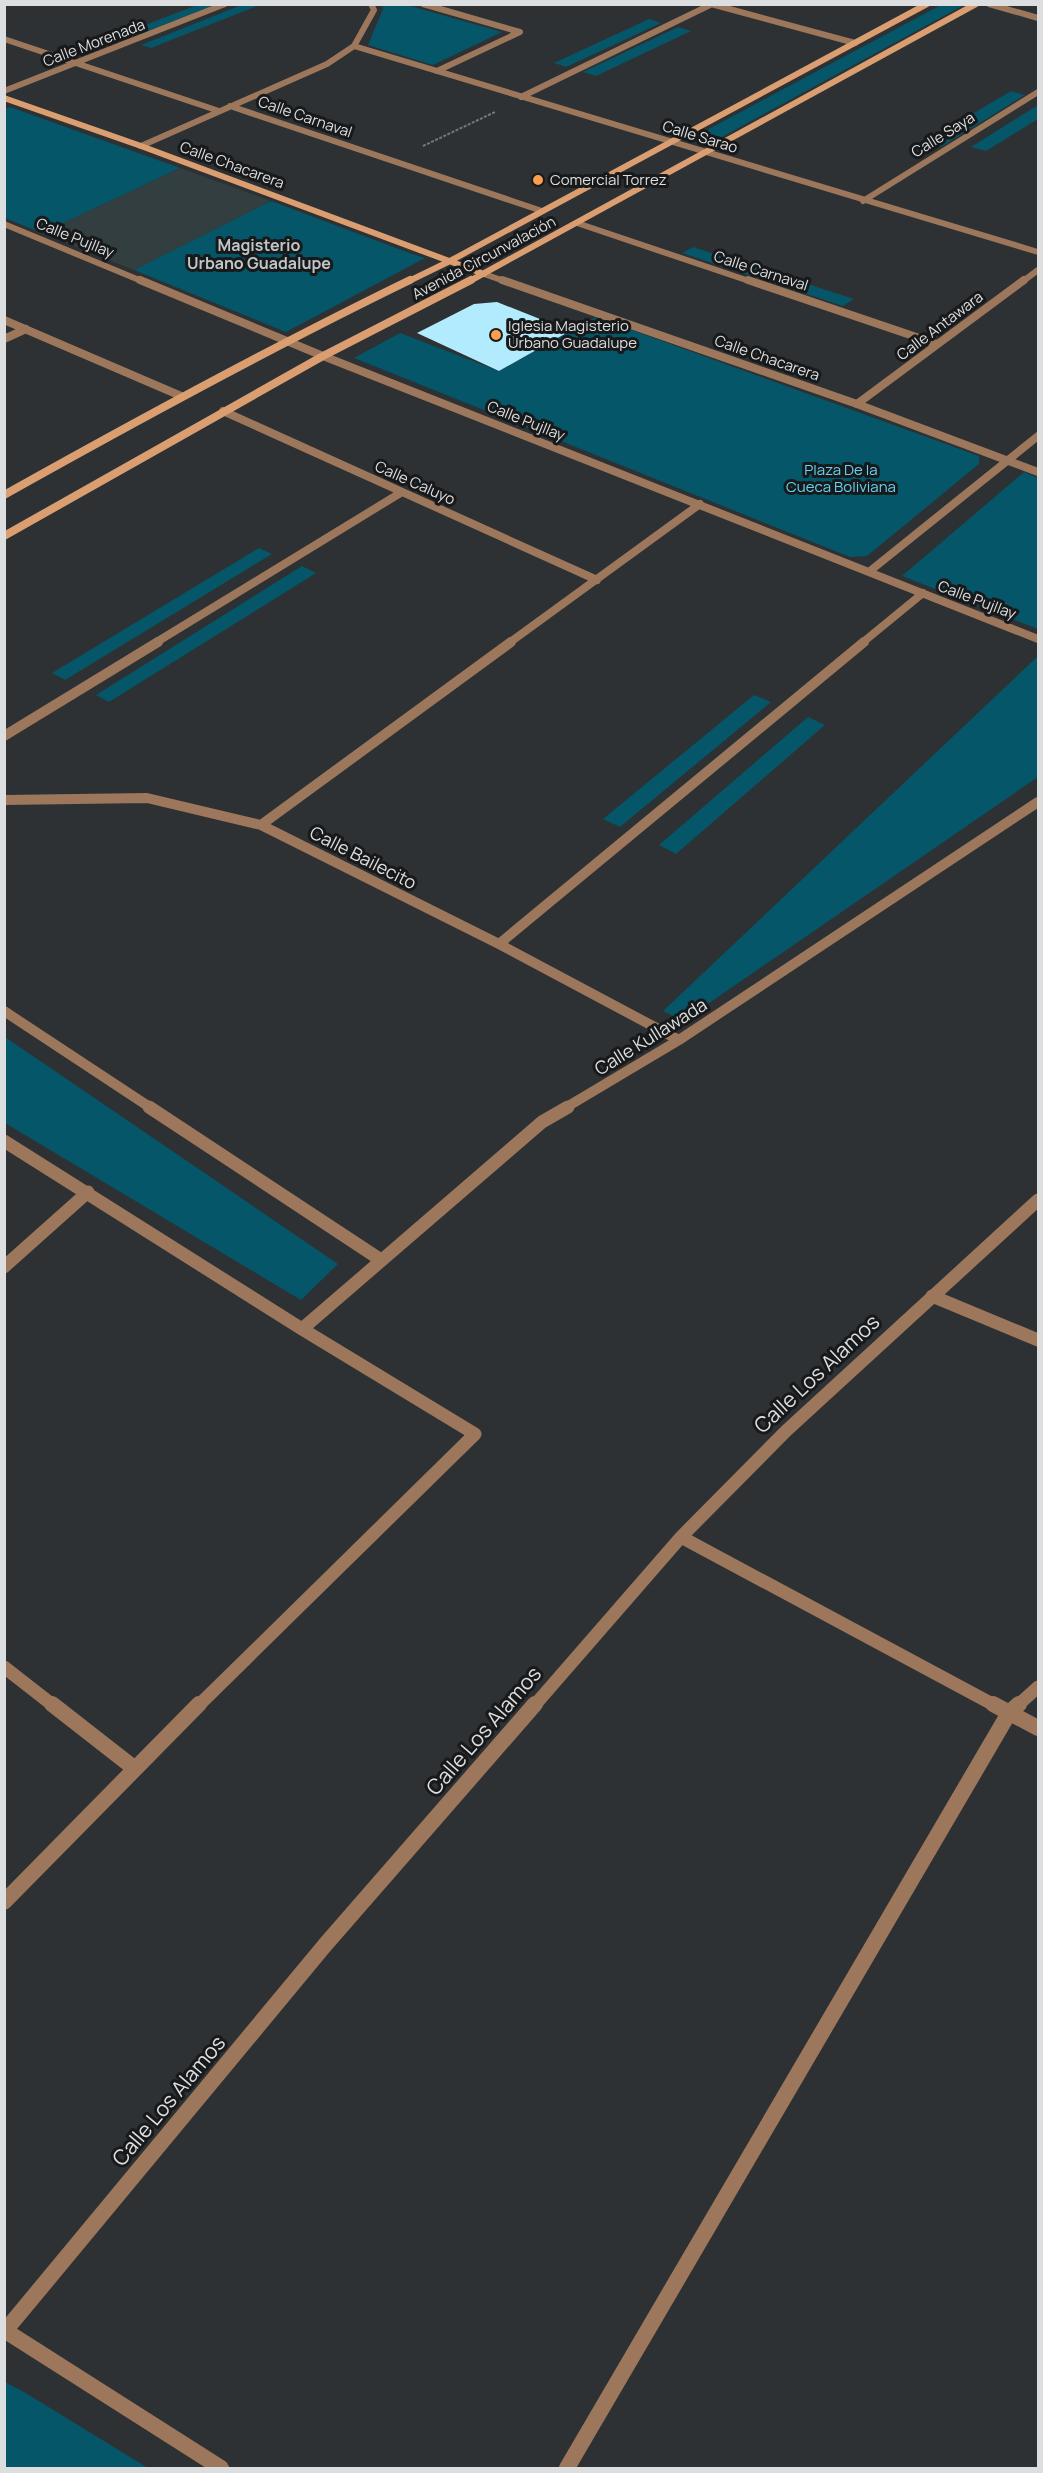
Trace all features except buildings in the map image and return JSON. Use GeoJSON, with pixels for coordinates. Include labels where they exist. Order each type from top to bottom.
{"type":"FeatureCollection","features":[{"type":"Feature","properties":{"kind":"main road","name":"Avenida Circunvalación"},"geometry":{"type":"LineString","coordinates":[[4,495],[181,396],[287,340],[450,261],[927,4]]}},
{"type":"Feature","properties":{"kind":"main road","name":"Avenida Circunvalación"},"geometry":{"type":"LineString","coordinates":[[4,536],[323,356],[577,224],[976,4]]}},
{"type":"Feature","properties":{"kind":"main road","name":"Calle Chacarera"},"geometry":{"type":"LineString","coordinates":[[4,98],[141,146],[484,274]]}},
{"type":"Feature","properties":{"kind":"street","name":"Calle Morenada"},"geometry":{"type":"LineString","coordinates":[[4,91],[225,4]]}},
{"type":"Feature","properties":{"kind":"street"},"geometry":{"type":"LineString","coordinates":[[141,146],[327,64],[354,46],[374,10],[371,4]]}},
{"type":"Feature","properties":{"kind":"street"},"geometry":{"type":"LineString","coordinates":[[423,4],[520,32],[437,71]]}},
{"type":"Feature","properties":{"kind":"street"},"geometry":{"type":"LineString","coordinates":[[989,4],[1038,18]]}},
{"type":"Feature","properties":{"kind":"street"},"geometry":{"type":"LineString","coordinates":[[523,97],[711,5],[855,43]]}},
{"type":"Feature","properties":{"kind":"street"},"geometry":{"type":"LineString","coordinates":[[4,39],[219,111]]}},
{"type":"Feature","properties":{"kind":"street","name":"Calle Sarao"},"geometry":{"type":"LineString","coordinates":[[354,46],[1038,252]]}},
{"type":"Feature","properties":{"kind":"street","name":"Calle Saya"},"geometry":{"type":"LineString","coordinates":[[863,201],[1038,92]]}},
{"type":"Feature","properties":{"kind":"street"},"geometry":{"type":"LineString","coordinates":[[4,104],[13,101]]}},
{"type":"Feature","properties":{"kind":"street","name":"Calle Carnaval"},"geometry":{"type":"LineString","coordinates":[[230,106],[542,211]]}},
{"type":"Feature","properties":{"kind":"street","name":"Calle Pujllay"},"geometry":{"type":"LineString","coordinates":[[4,224],[323,356],[1038,639]]}},
{"type":"Feature","properties":{"kind":"street","name":"Calle Carnaval"},"geometry":{"type":"LineString","coordinates":[[577,224],[937,344]]}},
{"type":"Feature","properties":{"kind":"street","name":"Calle Antawara"},"geometry":{"type":"LineString","coordinates":[[857,404],[1038,270]]}},
{"type":"Feature","properties":{"kind":"street","name":"Calle Chacarera"},"geometry":{"type":"LineString","coordinates":[[484,274],[857,404],[1038,472]]}},
{"type":"Feature","properties":{"kind":"street"},"geometry":{"type":"LineString","coordinates":[[4,320],[181,396]]}},
{"type":"Feature","properties":{"kind":"street"},"geometry":{"type":"LineString","coordinates":[[4,339],[26,329]]}},
{"type":"Feature","properties":{"kind":"street","name":"Calle Caluyo"},"geometry":{"type":"LineString","coordinates":[[223,411],[597,580]]}},
{"type":"Feature","properties":{"kind":"street"},"geometry":{"type":"LineString","coordinates":[[870,571],[1038,436]]}},
{"type":"Feature","properties":{"kind":"street"},"geometry":{"type":"LineString","coordinates":[[4,736],[402,492]]}},
{"type":"Feature","properties":{"kind":"street"},"geometry":{"type":"LineString","coordinates":[[261,825],[700,504]]}},
{"type":"Feature","properties":{"kind":"street"},"geometry":{"type":"LineString","coordinates":[[499,944],[923,593]]}},
{"type":"Feature","properties":{"kind":"street","name":"Calle Bailecito"},"geometry":{"type":"LineString","coordinates":[[4,800],[147,798],[261,825],[499,944],[680,1040]]}},
{"type":"Feature","properties":{"kind":"street","name":"Calle Kullawada"},"geometry":{"type":"LineString","coordinates":[[302,1329],[542,1122],[680,1040],[1038,802]]}},
{"type":"Feature","properties":{"kind":"street"},"geometry":{"type":"LineString","coordinates":[[4,1011],[381,1260]]}},
{"type":"Feature","properties":{"kind":"street"},"geometry":{"type":"LineString","coordinates":[[4,1142],[88,1192],[302,1329],[475,1434],[134,1768],[4,1902]]}},
{"type":"Feature","properties":{"kind":"street"},"geometry":{"type":"LineString","coordinates":[[4,1267],[88,1192]]}},
{"type":"Feature","properties":{"kind":"street","name":"Calle Los Alamos"},"geometry":{"type":"LineString","coordinates":[[5,2331],[325,1945],[681,1537],[786,1431],[1038,1200]]}},
{"type":"Feature","properties":{"kind":"street"},"geometry":{"type":"LineString","coordinates":[[932,1296],[1038,1340]]}},
{"type":"Feature","properties":{"kind":"street"},"geometry":{"type":"LineString","coordinates":[[681,1537],[1038,1728]]}},
{"type":"Feature","properties":{"kind":"street"},"geometry":{"type":"LineString","coordinates":[[4,1667],[134,1768]]}},
{"type":"Feature","properties":{"kind":"street"},"geometry":{"type":"LineString","coordinates":[[567,2469],[1009,1713],[1038,1687]]}},
{"type":"Feature","properties":{"kind":"street"},"geometry":{"type":"LineString","coordinates":[[5,2331],[221,2469]]}},
{"type":"Feature","properties":{"kind":"path"},"geometry":{"type":"LineString","coordinates":[[392,161],[523,97]]}},
{"type":"Feature","properties":{"kind":"shaded area"},"geometry":{"type":"Polygon","coordinates":[[[180,168],[271,201],[134,270],[42,233],[180,168]]]}},
{"type":"Feature","properties":{"kind":"green space"},"geometry":{"type":"Polygon","coordinates":[[[244,4],[260,5],[151,48],[141,45],[244,4]]]}},
{"type":"Feature","properties":{"kind":"green space"},"geometry":{"type":"Polygon","coordinates":[[[197,5],[215,5],[124,40],[114,37],[197,5]]]}},
{"type":"Feature","properties":{"kind":"green space"},"geometry":{"type":"Polygon","coordinates":[[[382,5],[407,5],[502,32],[433,65],[368,45],[383,9],[382,5]]]}},
{"type":"Feature","properties":{"kind":"green space"},"geometry":{"type":"Polygon","coordinates":[[[941,5],[964,5],[709,144],[690,139],[941,5]]]}},
{"type":"Feature","properties":{"kind":"green space"},"geometry":{"type":"Polygon","coordinates":[[[649,19],[661,23],[566,67],[554,63],[649,19]]]}},
{"type":"Feature","properties":{"kind":"green space"},"geometry":{"type":"Polygon","coordinates":[[[678,27],[691,31],[596,76],[583,72],[678,27]]]}},
{"type":"Feature","properties":{"kind":"green space"},"geometry":{"type":"Polygon","coordinates":[[[1011,91],[1025,95],[941,147],[925,142],[1011,91]]]}},
{"type":"Feature","properties":{"kind":"green space"},"geometry":{"type":"Polygon","coordinates":[[[1038,105],[1038,119],[986,151],[971,147],[1038,105]]]}},
{"type":"Feature","properties":{"kind":"green space"},"geometry":{"type":"Polygon","coordinates":[[[10,107],[180,168],[42,233],[5,218],[5,109],[10,107]]]}},
{"type":"Feature","properties":{"kind":"green space"},"geometry":{"type":"Polygon","coordinates":[[[271,201],[425,258],[286,332],[134,270],[271,201]]]}},
{"type":"Feature","properties":{"kind":"green space"},"geometry":{"type":"Polygon","coordinates":[[[693,247],[854,299],[843,306],[682,253],[693,247]]]}},
{"type":"Feature","properties":{"kind":"green space","name":"Plaza De la Cueca Boliviana"},"geometry":{"type":"Polygon","coordinates":[[[596,317],[979,456],[979,464],[867,556],[850,557],[354,358],[400,333],[499,371],[596,317]]]}},
{"type":"Feature","properties":{"kind":"green space"},"geometry":{"type":"Polygon","coordinates":[[[1024,472],[1038,478],[1038,629],[902,576],[1024,472]]]}},
{"type":"Feature","properties":{"kind":"green space"},"geometry":{"type":"Polygon","coordinates":[[[259,548],[272,554],[65,680],[52,673],[259,548]]]}},
{"type":"Feature","properties":{"kind":"green space"},"geometry":{"type":"Polygon","coordinates":[[[302,566],[316,573],[109,702],[96,695],[302,566]]]}},
{"type":"Feature","properties":{"kind":"green space"},"geometry":{"type":"Polygon","coordinates":[[[1038,656],[1038,777],[683,1021],[663,1011],[1038,656]]]}},
{"type":"Feature","properties":{"kind":"green space"},"geometry":{"type":"Polygon","coordinates":[[[754,695],[771,702],[620,827],[603,819],[754,695]]]}},
{"type":"Feature","properties":{"kind":"green space"},"geometry":{"type":"Polygon","coordinates":[[[808,717],[825,725],[676,854],[659,845],[808,717]]]}},
{"type":"Feature","properties":{"kind":"green space"},"geometry":{"type":"Polygon","coordinates":[[[5,1037],[338,1264],[301,1300],[5,1123],[5,1037]]]}},
{"type":"Feature","properties":{"kind":"green space"},"geometry":{"type":"Polygon","coordinates":[[[5,2382],[24,2392],[148,2468],[5,2468],[5,2382]]]}},
{"type":"Feature","properties":{"kind":"place","name":"Comercial Torrez"},"geometry":{"type":"Point","coordinates":[538,180]}},
{"type":"Feature","properties":{"kind":"place","name":"Iglesia Magisterio Urbano Guadalupe"},"geometry":{"type":"Point","coordinates":[496,335]}},
{"type":"Feature","properties":{"kind":"district","name":"Magisterio Urbano Guadalupe"},"geometry":{"type":"Point","coordinates":[259,254]}}]}
